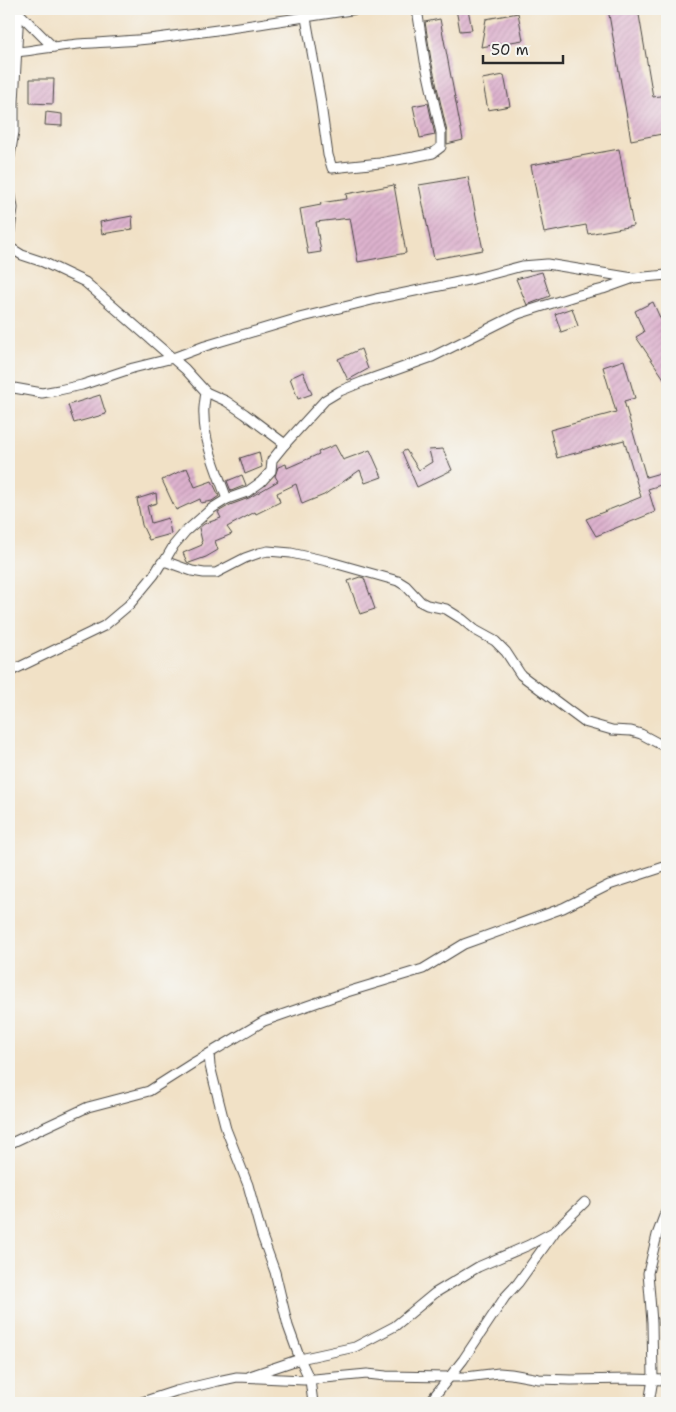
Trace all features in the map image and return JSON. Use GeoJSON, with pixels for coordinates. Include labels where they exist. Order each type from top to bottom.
{"type":"FeatureCollection","features":[{"type":"Feature","properties":{"kind":"street"},"geometry":{"type":"LineString","coordinates":[[17,52],[164,37],[306,18],[357,9]]}},
{"type":"Feature","properties":{"kind":"street"},"geometry":{"type":"LineString","coordinates":[[306,18],[328,155],[332,168],[414,157],[432,153],[441,147],[441,133],[425,61],[417,9]]}},
{"type":"Feature","properties":{"kind":"street"},"geometry":{"type":"LineString","coordinates":[[19,11],[53,47]]}},
{"type":"Feature","properties":{"kind":"street"},"geometry":{"type":"LineString","coordinates":[[9,161],[14,132],[19,11]]}},
{"type":"Feature","properties":{"kind":"street"},"geometry":{"type":"LineString","coordinates":[[9,185],[13,208],[9,238]]}},
{"type":"Feature","properties":{"kind":"street"},"geometry":{"type":"LineString","coordinates":[[9,247],[22,255],[43,262],[85,282],[185,369],[206,392],[226,401],[285,444]]}},
{"type":"Feature","properties":{"kind":"street"},"geometry":{"type":"LineString","coordinates":[[9,385],[14,388],[42,393],[82,385],[299,318],[376,299],[473,279],[522,266],[547,264],[633,278],[667,275]]}},
{"type":"Feature","properties":{"kind":"street"},"geometry":{"type":"LineString","coordinates":[[9,672],[104,626],[130,604],[154,575],[160,564],[164,562],[174,545],[185,532],[211,509],[247,492],[261,482],[271,471],[272,460],[325,400],[340,391],[384,373],[432,357],[518,314],[604,289],[633,278]]}},
{"type":"Feature","properties":{"kind":"street"},"geometry":{"type":"LineString","coordinates":[[206,392],[204,416],[207,436],[215,467],[227,500]]}},
{"type":"Feature","properties":{"kind":"street"},"geometry":{"type":"LineString","coordinates":[[164,562],[204,573],[216,573],[244,558],[268,551],[291,553],[327,561],[398,581],[406,586],[421,602],[446,609],[475,630],[495,641],[506,652],[521,675],[584,722],[612,730],[631,731],[641,734],[667,748]]}},
{"type":"Feature","properties":{"kind":"street"},"geometry":{"type":"LineString","coordinates":[[9,1144],[88,1107],[149,1091],[264,1021],[347,992],[423,969],[464,944],[563,908],[609,885],[667,866]]}},
{"type":"Feature","properties":{"kind":"street"},"geometry":{"type":"LineString","coordinates":[[209,1054],[210,1066],[226,1129],[248,1185],[288,1326],[310,1380],[313,1403]]}},
{"type":"Feature","properties":{"kind":"street"},"geometry":{"type":"LineString","coordinates":[[429,1403],[463,1360],[505,1297],[518,1283],[555,1231],[586,1202]]}},
{"type":"Feature","properties":{"kind":"street"},"geometry":{"type":"LineString","coordinates":[[649,1403],[653,1379],[652,1322],[648,1274],[657,1235],[665,1221],[667,1208]]}},
{"type":"Feature","properties":{"kind":"street"},"geometry":{"type":"LineString","coordinates":[[140,1403],[193,1387],[248,1377],[300,1359],[355,1347],[395,1326],[434,1293],[478,1267],[530,1245],[555,1231]]}},
{"type":"Feature","properties":{"kind":"street"},"geometry":{"type":"LineString","coordinates":[[248,1377],[272,1380],[310,1380],[367,1374],[466,1377],[499,1373],[540,1379],[667,1380]]}},
{"type":"Feature","properties":{"kind":"building"},"geometry":{"type":"Polygon","coordinates":[[[456,9],[468,9],[472,30],[460,31],[456,9]]]}},
{"type":"Feature","properties":{"kind":"building"},"geometry":{"type":"Polygon","coordinates":[[[608,9],[638,9],[653,97],[667,95],[667,133],[631,140],[608,9]]]}},
{"type":"Feature","properties":{"kind":"building"},"geometry":{"type":"Polygon","coordinates":[[[518,13],[523,40],[481,47],[486,19],[518,13]]]}},
{"type":"Feature","properties":{"kind":"building"},"geometry":{"type":"Polygon","coordinates":[[[440,19],[463,140],[447,144],[447,132],[431,60],[425,22],[440,19]]]}},
{"type":"Feature","properties":{"kind":"building"},"geometry":{"type":"Polygon","coordinates":[[[504,75],[510,106],[488,110],[482,79],[504,75]]]}},
{"type":"Feature","properties":{"kind":"building"},"geometry":{"type":"Polygon","coordinates":[[[30,79],[54,79],[53,104],[30,103],[30,79]]]}},
{"type":"Feature","properties":{"kind":"building"},"geometry":{"type":"Polygon","coordinates":[[[428,103],[435,135],[420,138],[413,106],[428,103]]]}},
{"type":"Feature","properties":{"kind":"building"},"geometry":{"type":"Polygon","coordinates":[[[46,112],[62,114],[62,126],[45,125],[46,112]]]}},
{"type":"Feature","properties":{"kind":"building"},"geometry":{"type":"Polygon","coordinates":[[[619,149],[633,226],[588,234],[586,225],[544,233],[531,165],[619,149]]]}},
{"type":"Feature","properties":{"kind":"building"},"geometry":{"type":"Polygon","coordinates":[[[468,177],[483,250],[434,259],[419,185],[468,177]]]}},
{"type":"Feature","properties":{"kind":"building"},"geometry":{"type":"Polygon","coordinates":[[[394,185],[406,253],[358,262],[350,218],[316,222],[321,252],[308,254],[300,209],[321,205],[320,203],[347,199],[346,194],[394,185]]]}},
{"type":"Feature","properties":{"kind":"building"},"geometry":{"type":"Polygon","coordinates":[[[132,216],[133,229],[102,234],[100,222],[132,216]]]}},
{"type":"Feature","properties":{"kind":"building"},"geometry":{"type":"Polygon","coordinates":[[[542,272],[550,296],[527,305],[516,279],[542,272]]]}},
{"type":"Feature","properties":{"kind":"building"},"geometry":{"type":"Polygon","coordinates":[[[653,302],[661,320],[667,316],[667,383],[636,337],[644,332],[635,311],[653,302]]]}},
{"type":"Feature","properties":{"kind":"building"},"geometry":{"type":"Polygon","coordinates":[[[572,308],[578,326],[561,332],[555,314],[572,308]]]}},
{"type":"Feature","properties":{"kind":"building"},"geometry":{"type":"Polygon","coordinates":[[[361,349],[368,369],[348,380],[338,359],[361,349]]]}},
{"type":"Feature","properties":{"kind":"building"},"geometry":{"type":"Polygon","coordinates":[[[624,360],[635,398],[624,401],[646,477],[667,471],[667,483],[648,489],[655,512],[596,536],[586,519],[641,497],[624,440],[557,458],[550,430],[616,412],[603,367],[624,360]]]}},
{"type":"Feature","properties":{"kind":"building"},"geometry":{"type":"Polygon","coordinates":[[[303,372],[312,394],[298,399],[290,378],[303,372]]]}},
{"type":"Feature","properties":{"kind":"building"},"geometry":{"type":"Polygon","coordinates":[[[100,395],[106,414],[74,423],[68,405],[100,395]]]}},
{"type":"Feature","properties":{"kind":"building"},"geometry":{"type":"Polygon","coordinates":[[[335,445],[343,460],[370,450],[382,477],[365,483],[360,470],[324,495],[302,504],[296,484],[277,493],[280,502],[256,514],[255,512],[227,527],[232,534],[215,541],[218,550],[206,557],[187,562],[183,553],[202,545],[199,528],[204,524],[221,518],[218,512],[249,498],[278,481],[275,476],[278,467],[286,464],[287,468],[335,445]]]}},
{"type":"Feature","properties":{"kind":"building"},"geometry":{"type":"Polygon","coordinates":[[[443,449],[452,470],[417,487],[402,452],[406,450],[419,470],[432,462],[429,450],[443,449]]]}},
{"type":"Feature","properties":{"kind":"building"},"geometry":{"type":"Polygon","coordinates":[[[259,452],[262,467],[245,474],[240,458],[259,452]]]}},
{"type":"Feature","properties":{"kind":"building"},"geometry":{"type":"Polygon","coordinates":[[[187,468],[195,487],[212,481],[219,496],[212,501],[201,503],[200,499],[176,510],[162,480],[187,468]]]}},
{"type":"Feature","properties":{"kind":"building"},"geometry":{"type":"Polygon","coordinates":[[[242,475],[246,485],[231,491],[227,481],[242,475]]]}},
{"type":"Feature","properties":{"kind":"building"},"geometry":{"type":"Polygon","coordinates":[[[156,493],[157,503],[147,506],[151,523],[168,518],[171,534],[149,540],[142,525],[137,499],[156,493]]]}},
{"type":"Feature","properties":{"kind":"building"},"geometry":{"type":"Polygon","coordinates":[[[360,577],[364,578],[375,609],[360,614],[348,581],[360,577]]]}}]}
